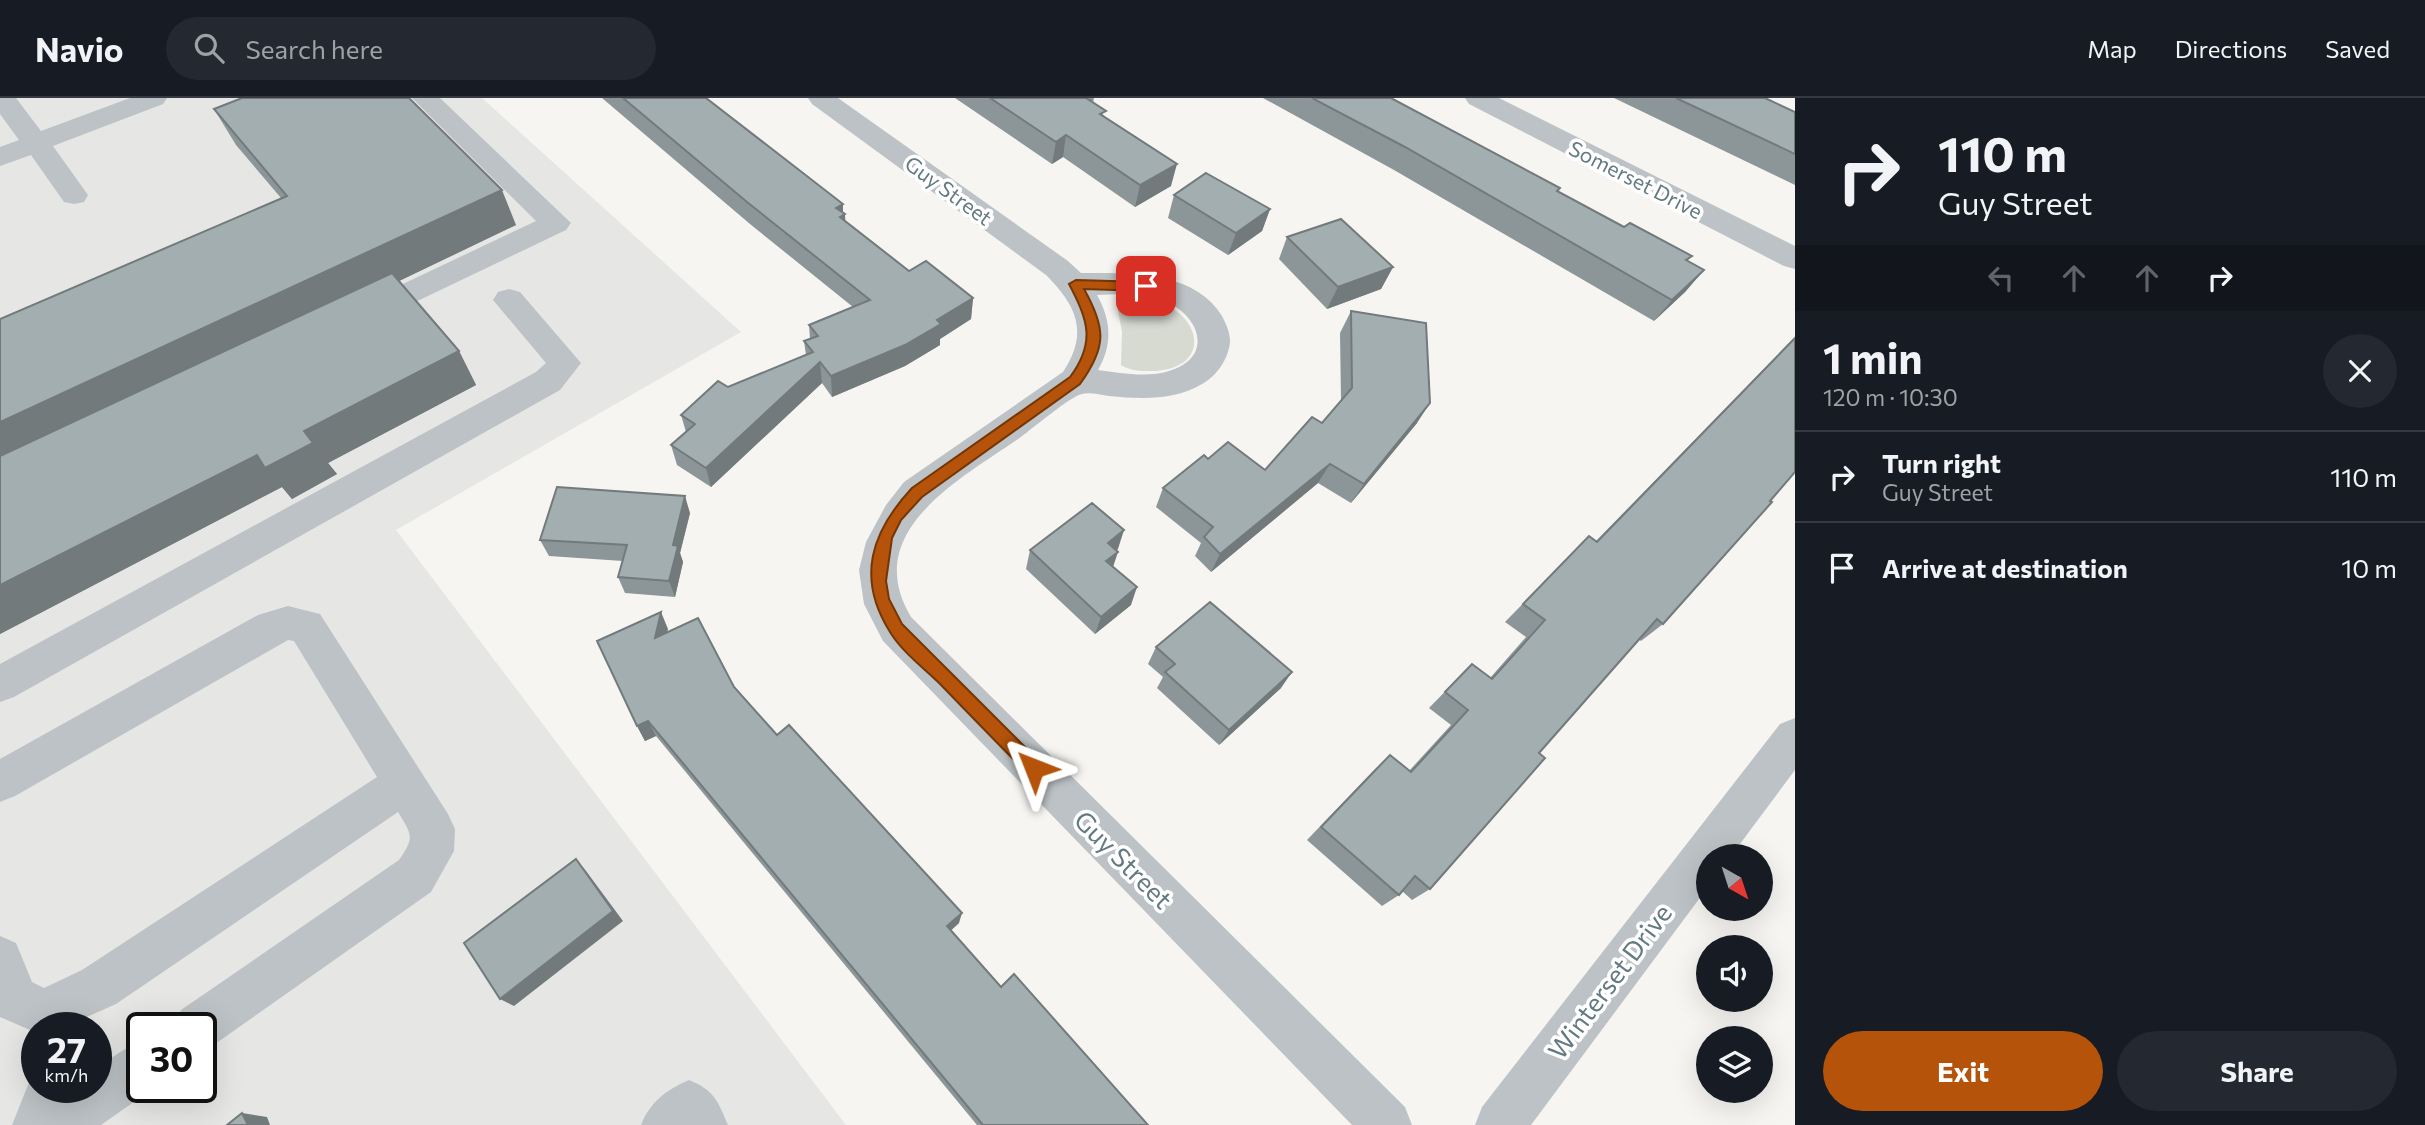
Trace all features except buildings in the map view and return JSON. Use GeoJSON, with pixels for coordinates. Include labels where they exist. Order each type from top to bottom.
{"type":"FeatureCollection","features":[{"type":"Feature","properties":{"kind":"street"},"geometry":{"type":"LineString","coordinates":[[4,98],[74,195]]}},
{"type":"Feature","properties":{"kind":"street"},"geometry":{"type":"LineString","coordinates":[[0,157],[154,98]]}},
{"type":"Feature","properties":{"kind":"street"},"geometry":{"type":"LineString","coordinates":[[328,332],[556,223],[425,98]]}},
{"type":"Feature","properties":{"kind":"street","name":"Guy Street"},"geometry":{"type":"LineString","coordinates":[[821,98],[1058,268],[1076,284],[1091,314],[1094,341],[1088,362],[1075,381],[917,492],[896,515],[884,538],[879,561],[881,600],[897,629],[1387,1125]]}},
{"type":"Feature","properties":{"kind":"street","name":"Somerset Drive"},"geometry":{"type":"LineString","coordinates":[[1478,98],[1795,259]]}},
{"type":"Feature","properties":{"kind":"street"},"geometry":{"type":"LineString","coordinates":[[1075,381],[1170,384],[1201,370],[1211,358],[1215,344],[1214,330],[1208,317],[1183,296],[1146,286],[1076,284]]}},
{"type":"Feature","properties":{"kind":"street"},"geometry":{"type":"LineString","coordinates":[[0,684],[548,380],[565,363],[509,300]]}},
{"type":"Feature","properties":{"kind":"street"},"geometry":{"type":"LineString","coordinates":[[0,782],[272,627],[288,623],[306,626],[433,829],[432,851],[415,876],[217,1014]]}},
{"type":"Feature","properties":{"kind":"street","name":"Winterset Drive"},"geometry":{"type":"LineString","coordinates":[[1500,1125],[1795,737]]}},
{"type":"Feature","properties":{"kind":"street"},"geometry":{"type":"LineString","coordinates":[[65,1012],[404,783]]}},
{"type":"Feature","properties":{"kind":"street"},"geometry":{"type":"LineString","coordinates":[[0,959],[15,999],[44,1012]]}},
{"type":"Feature","properties":{"kind":"street"},"geometry":{"type":"LineString","coordinates":[[58,1125],[126,1077]]}},
{"type":"Feature","properties":{"kind":"street"},"geometry":{"type":"LineString","coordinates":[[37,1125],[45,1103]]}},
{"type":"Feature","properties":{"kind":"street"},"geometry":{"type":"LineString","coordinates":[[666,1125],[689,1105],[703,1125]]}},
{"type":"Feature","properties":{"kind":"shaded area"},"geometry":{"type":"Polygon","coordinates":[[[0,98],[482,98],[741,332],[396,530],[846,1125],[0,1125],[0,98]]]}},
{"type":"Feature","properties":{"kind":"shaded area"},"geometry":{"type":"Polygon","coordinates":[[[1128,298],[1153,300],[1172,308],[1186,320],[1193,334],[1194,348],[1186,360],[1171,368],[1147,371],[1121,365],[1122,332],[1117,306],[1118,302],[1128,298]]]}},
{"type":"Feature","properties":{"kind":"route"},"geometry":{"type":"LineString","coordinates":[[1034,768],[897,629],[881,600],[879,561],[884,538],[896,515],[917,492],[1075,381],[1088,362],[1094,341],[1091,314],[1076,284],[1146,286]]}}]}
